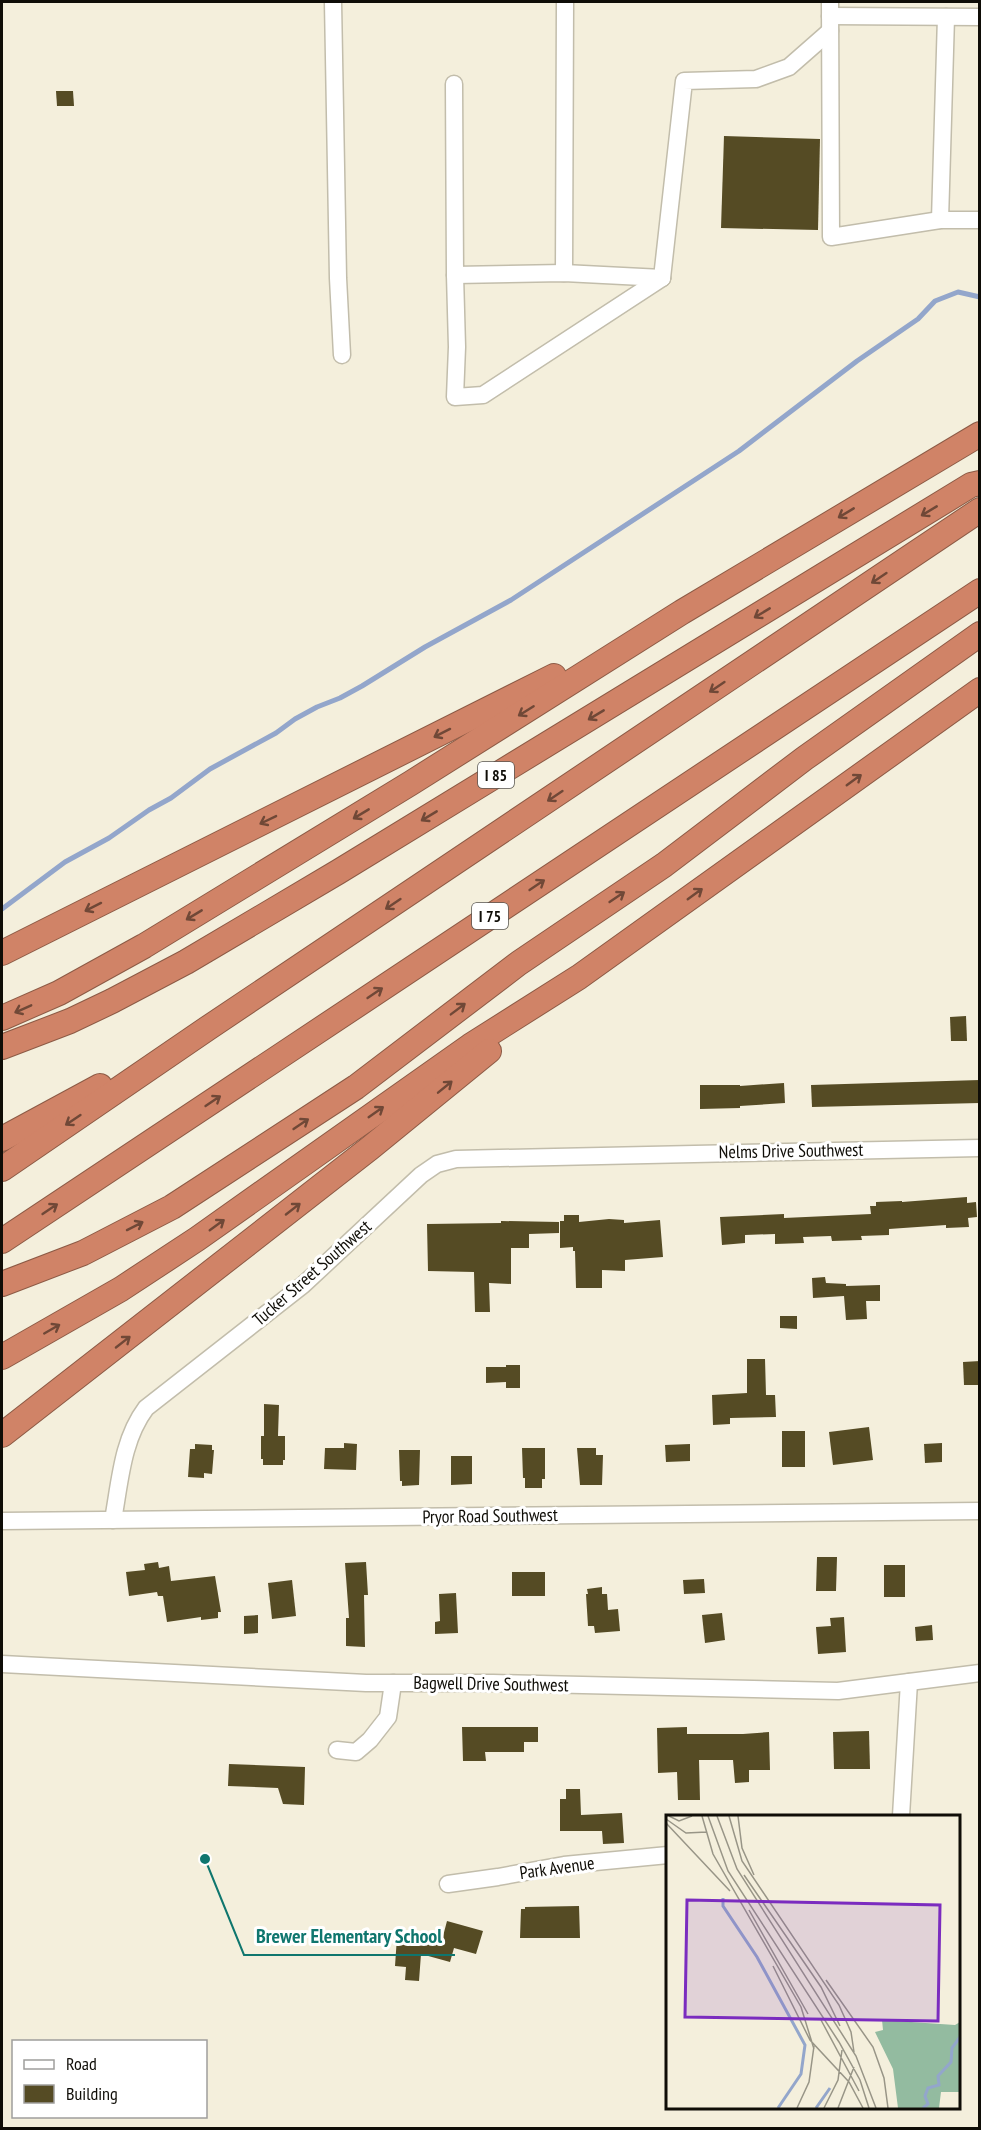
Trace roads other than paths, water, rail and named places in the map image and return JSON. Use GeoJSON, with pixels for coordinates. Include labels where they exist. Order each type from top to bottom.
{"type":"FeatureCollection","features":[{"type":"Feature","properties":{"kind":"highway"},"geometry":{"type":"LineString","coordinates":[[915,472],[980,422]]}},
{"type":"Feature","properties":{"kind":"highway"},"geometry":{"type":"LineString","coordinates":[[2,1018],[59,993],[144,946],[411,783],[682,612],[980,434]]}},
{"type":"Feature","properties":{"kind":"highway","name":"I 85"},"geometry":{"type":"LineString","coordinates":[[2,1047],[70,1021],[186,962],[338,872],[971,485],[980,483]]}},
{"type":"Feature","properties":{"kind":"highway"},"geometry":{"type":"LineString","coordinates":[[2,1169],[208,1028],[980,510]]}},
{"type":"Feature","properties":{"kind":"highway","name":"I 75"},"geometry":{"type":"LineString","coordinates":[[2,1241],[980,591]]}},
{"type":"Feature","properties":{"kind":"highway"},"geometry":{"type":"LineString","coordinates":[[2,953],[682,612]]}},
{"type":"Feature","properties":{"kind":"highway"},"geometry":{"type":"LineString","coordinates":[[2,1284],[83,1253],[172,1207],[356,1087],[519,963],[664,865],[805,758],[980,634]]}},
{"type":"Feature","properties":{"kind":"highway"},"geometry":{"type":"LineString","coordinates":[[2,1357],[121,1289],[178,1252],[461,1053],[579,977],[980,690]]}},
{"type":"Feature","properties":{"kind":"highway"},"geometry":{"type":"LineString","coordinates":[[2,1435],[370,1148],[579,977]]}},
{"type":"Feature","properties":{"kind":"highway"},"geometry":{"type":"LineString","coordinates":[[2,1138],[208,1028]]}},
{"type":"Feature","properties":{"kind":"street"},"geometry":{"type":"LineString","coordinates":[[333,2],[337,232],[342,355]]}},
{"type":"Feature","properties":{"kind":"street"},"geometry":{"type":"LineString","coordinates":[[564,273],[565,2]]}},
{"type":"Feature","properties":{"kind":"street"},"geometry":{"type":"LineString","coordinates":[[662,278],[684,81],[756,80],[789,66],[830,16]]}},
{"type":"Feature","properties":{"kind":"street"},"geometry":{"type":"LineString","coordinates":[[830,16],[980,16]]}},
{"type":"Feature","properties":{"kind":"street"},"geometry":{"type":"LineString","coordinates":[[830,16],[831,237],[940,220],[980,220]]}},
{"type":"Feature","properties":{"kind":"street"},"geometry":{"type":"LineString","coordinates":[[940,220],[946,16]]}},
{"type":"Feature","properties":{"kind":"street"},"geometry":{"type":"LineString","coordinates":[[454,84],[457,346],[455,397],[483,395],[662,278]]}},
{"type":"Feature","properties":{"kind":"street"},"geometry":{"type":"LineString","coordinates":[[455,275],[564,273],[662,278]]}},
{"type":"Feature","properties":{"kind":"street","name":"Nelms Drive Southwest"},"geometry":{"type":"LineString","coordinates":[[603,1155],[980,1148]]}},
{"type":"Feature","properties":{"kind":"street","name":"Tucker Street Southwest"},"geometry":{"type":"LineString","coordinates":[[113,1520],[128,1439],[135,1422],[146,1408],[303,1285],[421,1175],[437,1164],[456,1159],[603,1155]]}},
{"type":"Feature","properties":{"kind":"street","name":"Pryor Road Southwest"},"geometry":{"type":"LineString","coordinates":[[2,1521],[980,1511]]}},
{"type":"Feature","properties":{"kind":"street","name":"Bagwell Drive Southwest"},"geometry":{"type":"LineString","coordinates":[[2,1664],[393,1683],[505,1683],[838,1691],[980,1673]]}},
{"type":"Feature","properties":{"kind":"street"},"geometry":{"type":"LineString","coordinates":[[901,1815],[909,1682]]}},
{"type":"Feature","properties":{"kind":"street"},"geometry":{"type":"LineString","coordinates":[[337,1750],[356,1752],[370,1740],[388,1717],[393,1683]]}},
{"type":"Feature","properties":{"kind":"street","name":"Park Avenue"},"geometry":{"type":"LineString","coordinates":[[448,1884],[564,1864],[666,1855]]}},
{"type":"Feature","properties":{"kind":"waterway"},"geometry":{"type":"LineString","coordinates":[[2,909],[65,862],[109,838],[149,810],[171,798],[210,769],[276,733],[295,719],[362,686],[425,647],[511,600],[739,451],[857,361],[918,319],[935,301],[958,292],[980,297]]}},
{"type":"Feature","properties":{"kind":"place","name":"Brewer Elementary School"},"geometry":{"type":"Point","coordinates":[205,1859]}}]}
